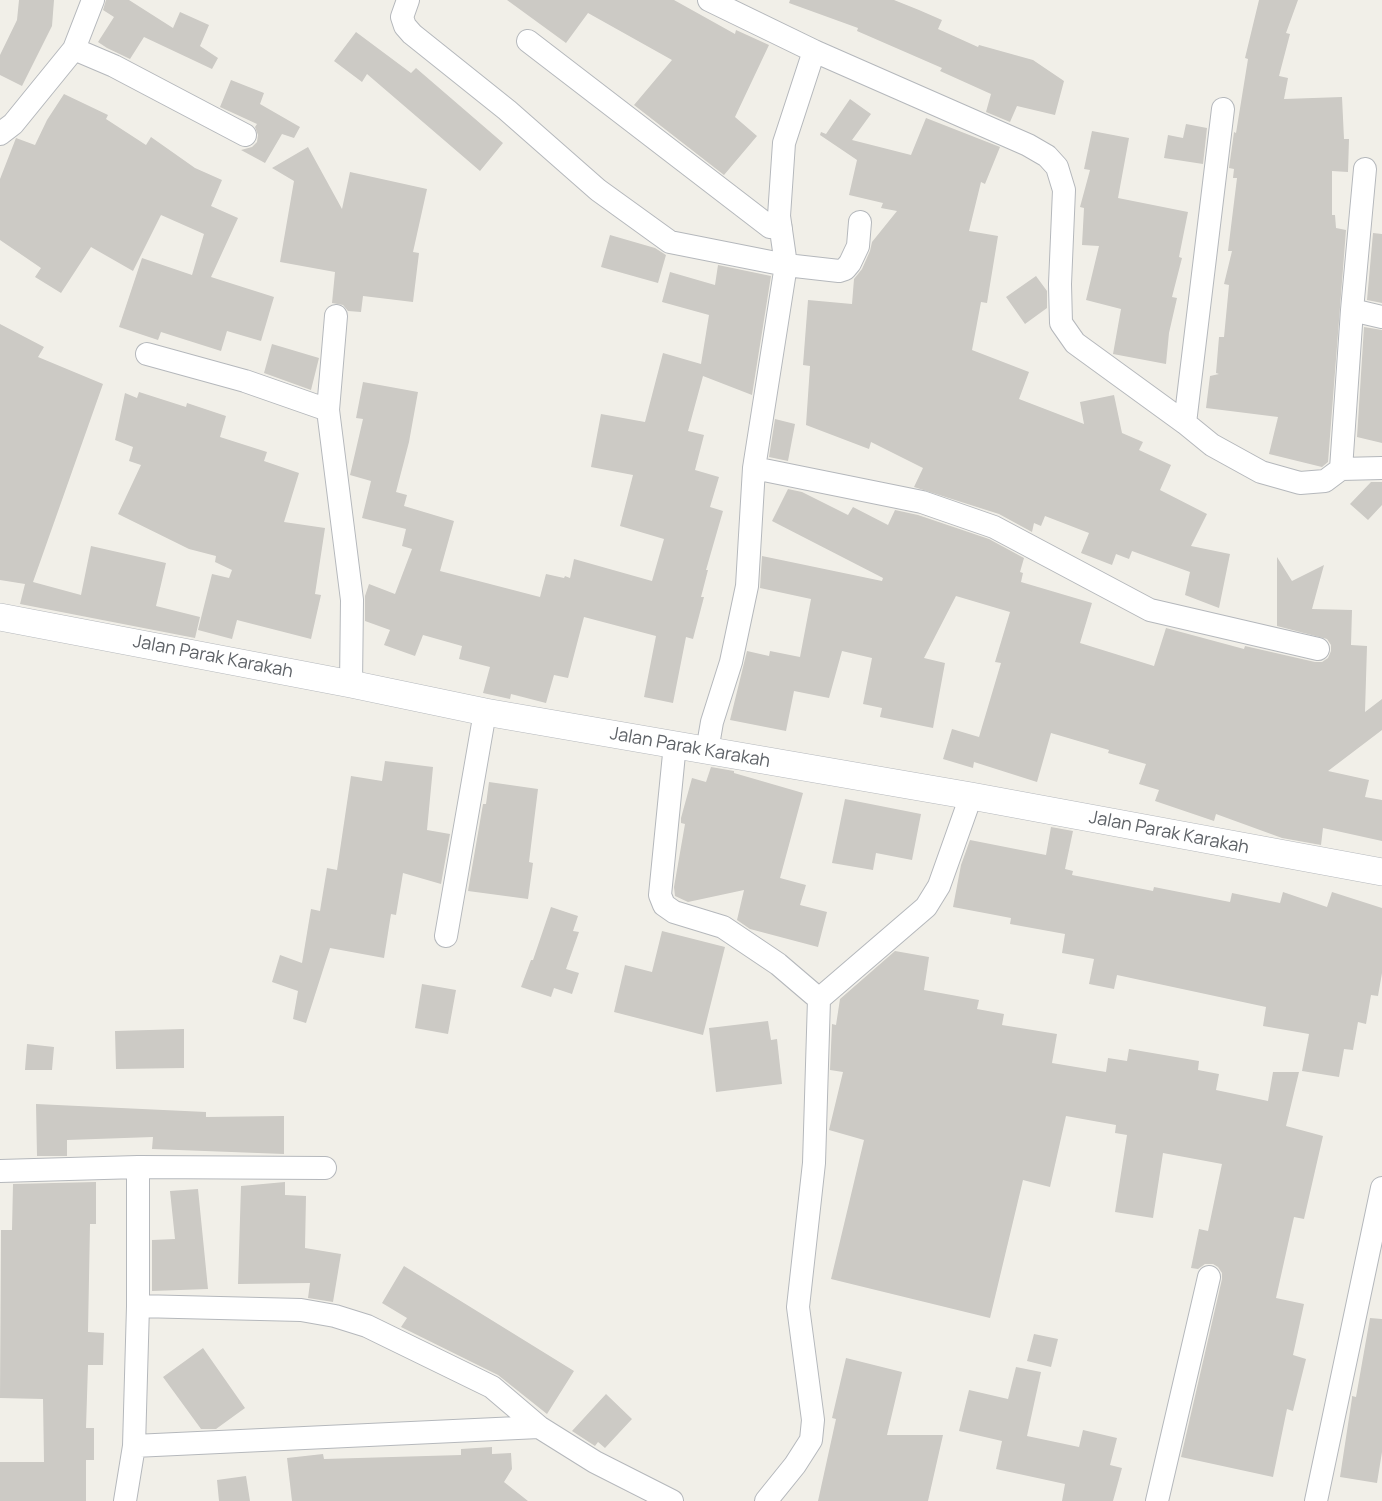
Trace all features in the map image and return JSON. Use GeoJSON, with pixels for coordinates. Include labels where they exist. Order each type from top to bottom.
{"type":"FeatureCollection","features":[{"type":"Feature","properties":{"kind":"street"},"geometry":{"type":"LineString","coordinates":[[0,134],[13,124],[74,49],[93,0]]}},
{"type":"Feature","properties":{"kind":"street"},"geometry":{"type":"LineString","coordinates":[[408,0],[402,17],[405,26],[412,34],[507,110],[598,190],[670,242],[786,266],[839,271],[845,269],[858,246],[860,222]]}},
{"type":"Feature","properties":{"kind":"street"},"geometry":{"type":"LineString","coordinates":[[709,0],[814,51],[1017,140],[1047,156],[1057,167],[1064,190],[1060,284],[1061,323],[1075,343],[1212,445],[1261,472],[1300,483],[1325,481],[1341,469],[1382,468]]}},
{"type":"Feature","properties":{"kind":"street"},"geometry":{"type":"LineString","coordinates":[[528,41],[770,227],[781,228]]}},
{"type":"Feature","properties":{"kind":"street"},"geometry":{"type":"LineString","coordinates":[[74,49],[114,66],[245,135]]}},
{"type":"Feature","properties":{"kind":"street"},"geometry":{"type":"LineString","coordinates":[[707,751],[712,722],[731,662],[747,586],[754,468],[786,266],[779,216],[784,143],[814,51]]}},
{"type":"Feature","properties":{"kind":"street"},"geometry":{"type":"LineString","coordinates":[[1185,423],[1223,109]]}},
{"type":"Feature","properties":{"kind":"street"},"geometry":{"type":"LineString","coordinates":[[1341,469],[1365,169]]}},
{"type":"Feature","properties":{"kind":"street"},"geometry":{"type":"LineString","coordinates":[[1352,310],[1382,317]]}},
{"type":"Feature","properties":{"kind":"street"},"geometry":{"type":"LineString","coordinates":[[336,316],[328,410],[352,600],[351,684]]}},
{"type":"Feature","properties":{"kind":"street"},"geometry":{"type":"LineString","coordinates":[[147,354],[245,381],[328,410]]}},
{"type":"Feature","properties":{"kind":"street"},"geometry":{"type":"LineString","coordinates":[[754,468],[922,502],[994,526],[1150,610],[1318,650]]}},
{"type":"Feature","properties":{"kind":"street","name":"Jalan Parak Karakah"},"geometry":{"type":"LineString","coordinates":[[0,617],[351,684],[484,712],[971,796],[1382,872]]}},
{"type":"Feature","properties":{"kind":"street"},"geometry":{"type":"LineString","coordinates":[[446,936],[484,712]]}},
{"type":"Feature","properties":{"kind":"street"},"geometry":{"type":"LineString","coordinates":[[675,744],[660,895],[664,905],[674,912],[723,927],[778,964],[819,999]]}},
{"type":"Feature","properties":{"kind":"street"},"geometry":{"type":"LineString","coordinates":[[766,1501],[795,1465],[811,1440],[813,1420],[798,1307],[814,1163],[819,999],[926,907],[939,886],[971,796]]}},
{"type":"Feature","properties":{"kind":"street"},"geometry":{"type":"LineString","coordinates":[[0,1171],[138,1167],[325,1168]]}},
{"type":"Feature","properties":{"kind":"street"},"geometry":{"type":"LineString","coordinates":[[125,1501],[134,1446],[138,1306],[138,1167]]}},
{"type":"Feature","properties":{"kind":"street"},"geometry":{"type":"LineString","coordinates":[[1316,1501],[1382,1188]]}},
{"type":"Feature","properties":{"kind":"street"},"geometry":{"type":"LineString","coordinates":[[1157,1501],[1209,1277]]}},
{"type":"Feature","properties":{"kind":"street"},"geometry":{"type":"LineString","coordinates":[[138,1306],[301,1310],[346,1319],[367,1326],[492,1388],[539,1427],[595,1462],[672,1501]]}},
{"type":"Feature","properties":{"kind":"street"},"geometry":{"type":"LineString","coordinates":[[134,1446],[539,1427]]}},
{"type":"Feature","properties":{"kind":"building"},"geometry":{"type":"Polygon","coordinates":[[[19,0],[54,0],[52,26],[22,86],[0,75],[0,55],[17,20],[19,0]]]}},
{"type":"Feature","properties":{"kind":"building"},"geometry":{"type":"Polygon","coordinates":[[[106,0],[129,0],[173,28],[180,12],[209,25],[200,46],[218,58],[212,69],[144,37],[130,59],[107,48],[98,42],[114,17],[103,10],[106,0]]]}},
{"type":"Feature","properties":{"kind":"building"},"geometry":{"type":"Polygon","coordinates":[[[507,0],[674,0],[735,34],[736,30],[769,45],[735,117],[757,136],[724,175],[634,105],[672,60],[588,13],[566,43],[507,0]]]}},
{"type":"Feature","properties":{"kind":"building"},"geometry":{"type":"Polygon","coordinates":[[[790,0],[894,0],[919,10],[942,20],[938,29],[978,47],[979,45],[1033,60],[1064,81],[1055,115],[1017,106],[1010,122],[986,112],[991,94],[940,71],[942,68],[857,31],[858,28],[789,3],[790,0]]]}},
{"type":"Feature","properties":{"kind":"building"},"geometry":{"type":"Polygon","coordinates":[[[1259,0],[1298,0],[1286,33],[1290,34],[1279,76],[1288,78],[1284,99],[1342,97],[1344,139],[1349,139],[1348,172],[1332,171],[1332,215],[1335,215],[1336,228],[1346,230],[1328,462],[1322,467],[1269,454],[1278,417],[1206,408],[1210,376],[1219,374],[1216,373],[1219,337],[1224,337],[1229,285],[1224,284],[1232,251],[1228,251],[1237,178],[1233,178],[1234,169],[1229,168],[1248,59],[1245,58],[1259,0]]]}},
{"type":"Feature","properties":{"kind":"building"},"geometry":{"type":"Polygon","coordinates":[[[356,32],[411,73],[416,68],[503,143],[480,171],[367,74],[362,82],[334,61],[356,32]]]}},
{"type":"Feature","properties":{"kind":"building"},"geometry":{"type":"Polygon","coordinates":[[[231,80],[264,93],[260,104],[300,127],[294,138],[282,134],[265,163],[241,150],[252,147],[257,142],[258,135],[255,127],[257,124],[220,107],[231,80]]]}},
{"type":"Feature","properties":{"kind":"building"},"geometry":{"type":"Polygon","coordinates":[[[64,94],[108,115],[106,119],[146,145],[151,137],[195,168],[222,180],[211,206],[238,218],[211,277],[274,297],[261,341],[227,331],[221,351],[161,332],[158,340],[119,327],[142,258],[192,275],[204,234],[161,215],[133,271],[91,247],[61,293],[35,277],[41,268],[0,240],[0,179],[16,138],[35,145],[47,120],[64,94]]]}},
{"type":"Feature","properties":{"kind":"building"},"geometry":{"type":"Polygon","coordinates":[[[850,99],[871,114],[852,140],[911,155],[926,118],[1000,147],[985,184],[981,182],[969,231],[998,236],[987,303],[981,302],[972,350],[1029,372],[1019,399],[1084,424],[1080,402],[1114,395],[1122,433],[1143,442],[1139,450],[1171,465],[1160,490],[1207,514],[1191,546],[1230,554],[1219,608],[1185,595],[1190,572],[1132,551],[1129,559],[1116,554],[1112,565],[1081,553],[1089,533],[1045,516],[1041,526],[1034,523],[1032,532],[999,514],[914,487],[923,468],[871,442],[869,449],[806,425],[810,366],[803,365],[808,300],[852,304],[854,279],[862,269],[872,242],[897,211],[881,208],[883,203],[849,195],[857,160],[820,135],[821,132],[826,134],[850,99]]]}},
{"type":"Feature","properties":{"kind":"building"},"geometry":{"type":"Polygon","coordinates":[[[1186,124],[1207,128],[1203,164],[1164,158],[1168,135],[1183,138],[1186,124]]]}},
{"type":"Feature","properties":{"kind":"building"},"geometry":{"type":"Polygon","coordinates":[[[1092,131],[1129,138],[1118,198],[1188,212],[1179,257],[1182,258],[1172,297],[1177,298],[1169,333],[1166,364],[1113,354],[1121,309],[1086,300],[1099,246],[1082,245],[1084,208],[1080,207],[1090,170],[1084,169],[1092,131]]]}},
{"type":"Feature","properties":{"kind":"building"},"geometry":{"type":"Polygon","coordinates":[[[308,147],[342,209],[350,172],[427,189],[413,252],[419,253],[413,302],[363,296],[361,312],[348,311],[343,305],[332,303],[335,272],[280,262],[294,181],[272,168],[308,147]]]}},
{"type":"Feature","properties":{"kind":"building"},"geometry":{"type":"Polygon","coordinates":[[[1373,233],[1382,234],[1382,303],[1367,300],[1373,233]]]}},
{"type":"Feature","properties":{"kind":"building"},"geometry":{"type":"Polygon","coordinates":[[[610,235],[655,248],[666,255],[658,283],[601,267],[610,235]]]}},
{"type":"Feature","properties":{"kind":"building"},"geometry":{"type":"Polygon","coordinates":[[[718,265],[771,276],[752,395],[703,376],[688,431],[704,435],[695,470],[719,477],[710,507],[723,511],[706,570],[708,570],[701,597],[704,597],[693,639],[686,637],[673,703],[644,697],[656,636],[584,617],[568,678],[554,675],[546,703],[511,694],[510,699],[483,693],[490,667],[459,659],[462,646],[423,635],[415,656],[384,645],[390,630],[365,621],[365,596],[369,584],[395,594],[412,549],[402,546],[406,529],[362,518],[371,481],[350,475],[363,419],[356,418],[363,382],[418,392],[409,442],[396,492],[407,495],[404,506],[454,521],[440,571],[540,597],[546,574],[570,578],[574,559],[652,581],[664,539],[620,526],[633,475],[591,467],[601,414],[645,422],[663,353],[701,364],[709,315],[662,302],[670,272],[715,285],[718,265]]]}},
{"type":"Feature","properties":{"kind":"building"},"geometry":{"type":"Polygon","coordinates":[[[1036,276],[1047,291],[1047,308],[1025,324],[1006,297],[1036,276]]]}},
{"type":"Feature","properties":{"kind":"building"},"geometry":{"type":"Polygon","coordinates":[[[0,324],[44,347],[38,357],[103,384],[33,582],[81,595],[91,546],[166,563],[156,606],[200,617],[195,638],[20,604],[25,584],[0,580],[0,324]]]}},
{"type":"Feature","properties":{"kind":"building"},"geometry":{"type":"Polygon","coordinates":[[[1364,327],[1382,330],[1382,443],[1357,437],[1364,327]]]}},
{"type":"Feature","properties":{"kind":"building"},"geometry":{"type":"Polygon","coordinates":[[[272,344],[319,358],[311,390],[264,373],[272,344]]]}},
{"type":"Feature","properties":{"kind":"building"},"geometry":{"type":"Polygon","coordinates":[[[139,392],[186,407],[187,403],[226,416],[220,437],[267,452],[264,461],[299,473],[284,522],[325,528],[315,594],[321,595],[311,639],[237,620],[232,639],[198,630],[212,574],[229,578],[232,570],[215,562],[216,556],[189,549],[118,514],[141,465],[129,461],[133,447],[115,440],[125,393],[137,398],[139,392]]]}},
{"type":"Feature","properties":{"kind":"building"},"geometry":{"type":"Polygon","coordinates":[[[775,419],[795,424],[788,461],[769,457],[775,419]]]}},
{"type":"Feature","properties":{"kind":"building"},"geometry":{"type":"Polygon","coordinates":[[[1371,482],[1382,482],[1382,505],[1368,520],[1350,504],[1371,482]]]}},
{"type":"Feature","properties":{"kind":"building"},"geometry":{"type":"Polygon","coordinates":[[[788,489],[802,492],[848,515],[853,507],[888,525],[895,510],[918,515],[989,539],[1024,558],[1020,572],[1023,573],[1021,582],[1092,603],[1080,643],[1154,666],[1166,628],[1244,649],[1245,646],[1322,662],[1328,658],[1331,651],[1331,645],[1327,639],[1277,626],[1277,557],[1292,581],[1324,565],[1312,609],[1352,610],[1351,645],[1367,646],[1365,712],[1382,699],[1382,730],[1328,771],[1369,780],[1365,797],[1382,800],[1382,841],[1323,828],[1321,845],[1282,838],[1216,814],[1214,821],[1155,801],[1159,790],[1139,784],[1146,764],[1108,753],[1109,750],[1051,733],[1037,782],[974,762],[973,768],[943,759],[952,729],[979,737],[1001,663],[995,662],[1010,612],[956,596],[924,658],[945,663],[933,728],[880,717],[882,708],[863,704],[872,658],[842,651],[829,698],[794,691],[786,731],[730,720],[747,651],[769,656],[770,651],[800,657],[811,599],[760,588],[762,556],[882,581],[883,578],[772,521],[788,489]]]}},
{"type":"Feature","properties":{"kind":"building"},"geometry":{"type":"Polygon","coordinates":[[[385,761],[433,767],[427,830],[450,834],[441,884],[403,873],[396,915],[391,914],[384,958],[330,948],[306,1023],[293,1019],[298,991],[272,982],[280,955],[302,963],[311,909],[320,911],[327,868],[337,870],[351,776],[382,781],[385,761]]]}},
{"type":"Feature","properties":{"kind":"building"},"geometry":{"type":"Polygon","coordinates":[[[711,767],[734,771],[734,773],[803,793],[780,878],[806,885],[800,905],[827,912],[818,947],[750,929],[737,920],[744,890],[688,902],[675,896],[674,887],[685,824],[681,823],[681,818],[692,778],[706,782],[711,767]]]}},
{"type":"Feature","properties":{"kind":"building"},"geometry":{"type":"Polygon","coordinates":[[[489,782],[538,789],[529,862],[533,863],[528,899],[468,891],[489,782]]]}},
{"type":"Feature","properties":{"kind":"building"},"geometry":{"type":"Polygon","coordinates":[[[845,799],[921,814],[912,860],[876,853],[873,870],[832,863],[845,799]]]}},
{"type":"Feature","properties":{"kind":"building"},"geometry":{"type":"Polygon","coordinates":[[[1051,827],[1073,831],[1065,869],[1073,871],[1072,875],[1153,891],[1154,887],[1230,902],[1232,893],[1280,903],[1283,892],[1327,907],[1332,892],[1382,908],[1382,973],[1378,996],[1371,995],[1366,1024],[1358,1022],[1353,1050],[1344,1049],[1339,1077],[1302,1071],[1309,1034],[1263,1026],[1266,1007],[1117,975],[1114,989],[1089,984],[1094,959],[1062,953],[1065,934],[1010,924],[1011,918],[953,907],[961,865],[970,840],[1046,855],[1051,827]]]}},
{"type":"Feature","properties":{"kind":"building"},"geometry":{"type":"Polygon","coordinates":[[[551,907],[578,916],[573,931],[579,932],[566,969],[579,973],[572,994],[554,988],[551,997],[521,987],[551,907]]]}},
{"type":"Feature","properties":{"kind":"building"},"geometry":{"type":"Polygon","coordinates":[[[662,931],[725,947],[703,1035],[614,1012],[625,965],[652,972],[662,931]]]}},
{"type":"Feature","properties":{"kind":"building"},"geometry":{"type":"Polygon","coordinates":[[[895,951],[929,957],[924,990],[979,1000],[977,1009],[1004,1014],[1002,1025],[1057,1034],[1052,1063],[1106,1072],[1108,1058],[1127,1061],[1129,1049],[1199,1061],[1198,1070],[1219,1074],[1216,1090],[1268,1101],[1273,1072],[1299,1072],[1286,1126],[1323,1136],[1304,1219],[1294,1217],[1276,1298],[1304,1304],[1293,1355],[1306,1359],[1293,1411],[1287,1409],[1273,1477],[1181,1457],[1222,1279],[1222,1273],[1213,1264],[1205,1264],[1198,1269],[1191,1268],[1199,1229],[1208,1231],[1222,1164],[1163,1153],[1153,1218],[1115,1212],[1127,1135],[1115,1133],[1116,1125],[1066,1116],[1050,1187],[1023,1180],[990,1318],[831,1279],[864,1140],[829,1130],[843,1072],[830,1070],[832,1024],[836,1025],[840,999],[895,951]]]}},
{"type":"Feature","properties":{"kind":"building"},"geometry":{"type":"Polygon","coordinates":[[[422,984],[456,990],[448,1034],[415,1028],[422,984]]]}},
{"type":"Feature","properties":{"kind":"building"},"geometry":{"type":"Polygon","coordinates":[[[768,1021],[771,1040],[777,1039],[782,1084],[716,1092],[709,1028],[768,1021]]]}},
{"type":"Feature","properties":{"kind":"building"},"geometry":{"type":"Polygon","coordinates":[[[184,1029],[184,1068],[116,1069],[115,1031],[184,1029]]]}},
{"type":"Feature","properties":{"kind":"building"},"geometry":{"type":"Polygon","coordinates":[[[27,1044],[54,1047],[52,1070],[25,1070],[27,1044]]]}},
{"type":"Feature","properties":{"kind":"building"},"geometry":{"type":"Polygon","coordinates":[[[36,1104],[206,1112],[206,1117],[284,1116],[284,1154],[152,1149],[153,1137],[67,1140],[67,1156],[37,1156],[36,1104]]]}},
{"type":"Feature","properties":{"kind":"building"},"geometry":{"type":"Polygon","coordinates":[[[96,1182],[96,1224],[90,1224],[88,1332],[104,1333],[103,1365],[88,1365],[86,1428],[94,1428],[94,1460],[86,1460],[86,1501],[0,1501],[0,1462],[44,1462],[43,1399],[0,1398],[1,1230],[12,1230],[13,1184],[96,1182]]]}},
{"type":"Feature","properties":{"kind":"building"},"geometry":{"type":"Polygon","coordinates":[[[285,1182],[285,1195],[306,1196],[305,1248],[341,1254],[333,1302],[308,1298],[310,1283],[238,1284],[241,1186],[285,1182]]]}},
{"type":"Feature","properties":{"kind":"building"},"geometry":{"type":"Polygon","coordinates":[[[198,1189],[208,1289],[152,1291],[152,1240],[175,1239],[170,1191],[198,1189]]]}},
{"type":"Feature","properties":{"kind":"building"},"geometry":{"type":"Polygon","coordinates":[[[404,1266],[574,1371],[547,1414],[498,1375],[401,1327],[407,1318],[382,1303],[404,1266]]]}},
{"type":"Feature","properties":{"kind":"building"},"geometry":{"type":"Polygon","coordinates":[[[1370,1318],[1382,1319],[1382,1452],[1377,1483],[1340,1477],[1352,1396],[1356,1397],[1370,1318]]]}},
{"type":"Feature","properties":{"kind":"building"},"geometry":{"type":"Polygon","coordinates":[[[1034,1334],[1058,1339],[1051,1367],[1027,1361],[1034,1334]]]}},
{"type":"Feature","properties":{"kind":"building"},"geometry":{"type":"Polygon","coordinates":[[[203,1348],[245,1408],[216,1429],[201,1429],[163,1377],[203,1348]]]}},
{"type":"Feature","properties":{"kind":"building"},"geometry":{"type":"Polygon","coordinates":[[[846,1358],[902,1372],[887,1435],[943,1435],[928,1501],[818,1501],[836,1419],[832,1418],[846,1358]]]}},
{"type":"Feature","properties":{"kind":"building"},"geometry":{"type":"Polygon","coordinates":[[[1016,1367],[1041,1372],[1027,1436],[1079,1447],[1083,1430],[1117,1438],[1110,1465],[1122,1468],[1113,1501],[1062,1501],[1065,1484],[996,1469],[1002,1441],[959,1431],[969,1390],[1008,1399],[1016,1367]]]}},
{"type":"Feature","properties":{"kind":"building"},"geometry":{"type":"Polygon","coordinates":[[[606,1394],[632,1419],[605,1448],[598,1442],[595,1446],[572,1431],[606,1394]]]}},
{"type":"Feature","properties":{"kind":"building"},"geometry":{"type":"Polygon","coordinates":[[[492,1447],[492,1454],[511,1453],[512,1469],[504,1482],[528,1501],[292,1501],[287,1458],[323,1454],[324,1459],[461,1455],[461,1449],[492,1447]]]}},
{"type":"Feature","properties":{"kind":"building"},"geometry":{"type":"Polygon","coordinates":[[[246,1476],[250,1501],[219,1501],[217,1480],[246,1476]]]}}]}
